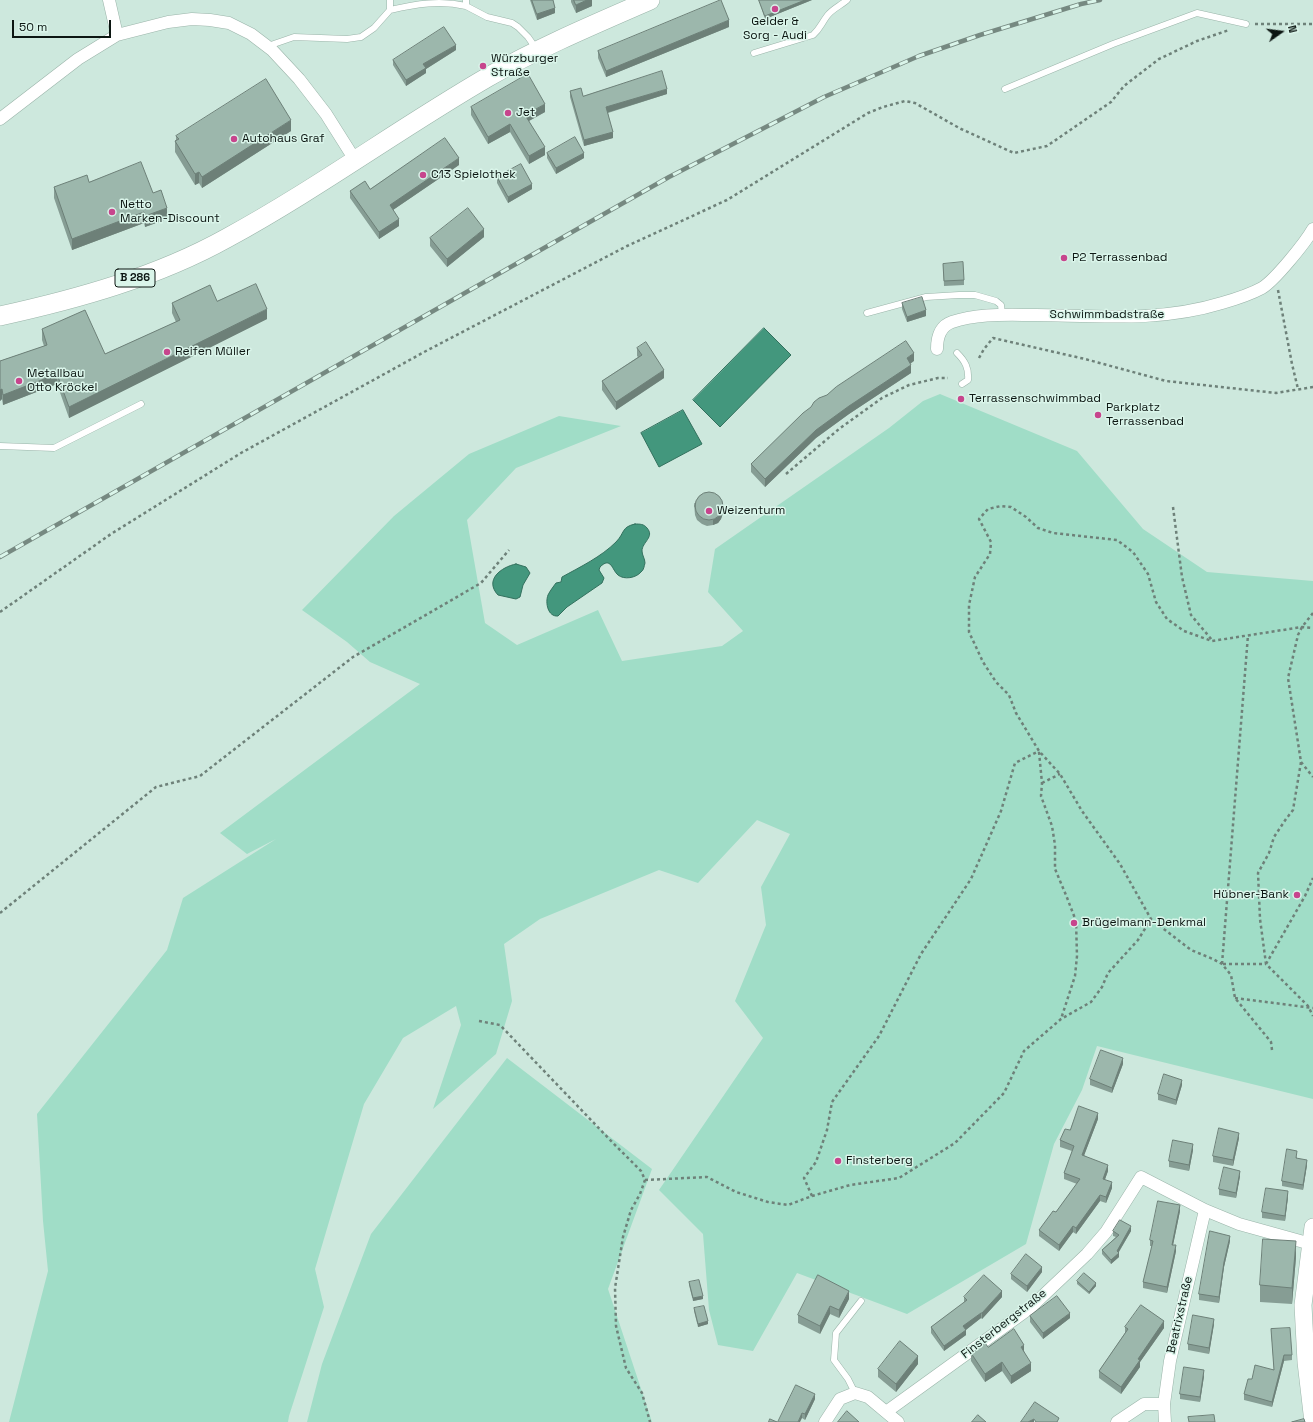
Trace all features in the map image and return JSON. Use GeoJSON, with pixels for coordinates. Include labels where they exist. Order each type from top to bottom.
{"type":"FeatureCollection","features":[{"type":"Feature","properties":{"kind":"main road","name":"B 286"},"geometry":{"type":"LineString","coordinates":[[0,316],[40,307],[119,284],[190,256],[227,239],[488,77],[537,51],[650,0]]}},
{"type":"Feature","properties":{"kind":"street"},"geometry":{"type":"LineString","coordinates":[[109,0],[117,35]]}},
{"type":"Feature","properties":{"kind":"street"},"geometry":{"type":"LineString","coordinates":[[0,120],[78,59],[117,35],[168,22],[210,20],[229,23],[252,34],[268,46],[299,79],[326,114],[354,160]]}},
{"type":"Feature","properties":{"kind":"street","name":"Schwimmbadstraße"},"geometry":{"type":"LineString","coordinates":[[937,348],[937,338],[942,329],[950,322],[968,318],[1002,315],[1146,317],[1185,313],[1250,294],[1263,287],[1275,277],[1313,229]]}},
{"type":"Feature","properties":{"kind":"street","name":"Finsterbergstraße"},"geometry":{"type":"LineString","coordinates":[[886,1412],[1030,1308],[1087,1254],[1106,1232],[1141,1177],[1205,1210],[1239,1224],[1311,1244]]}},
{"type":"Feature","properties":{"kind":"street","name":"Beatrixstraße"},"geometry":{"type":"LineString","coordinates":[[1165,1422],[1164,1404],[1170,1361],[1205,1210]]}},
{"type":"Feature","properties":{"kind":"street"},"geometry":{"type":"LineString","coordinates":[[1313,1227],[1303,1304],[1306,1362],[1313,1418]]}},
{"type":"Feature","properties":{"kind":"street"},"geometry":{"type":"LineString","coordinates":[[825,1422],[840,1399],[855,1393],[868,1397],[898,1422]]}},
{"type":"Feature","properties":{"kind":"street"},"geometry":{"type":"LineString","coordinates":[[1117,1422],[1144,1404],[1164,1404]]}},
{"type":"Feature","properties":{"kind":"lane"},"geometry":{"type":"LineString","coordinates":[[390,0],[390,10]]}},
{"type":"Feature","properties":{"kind":"lane"},"geometry":{"type":"LineString","coordinates":[[754,53],[813,34],[820,29],[826,17],[834,9],[847,0]]}},
{"type":"Feature","properties":{"kind":"lane"},"geometry":{"type":"LineString","coordinates":[[268,46],[294,38],[346,39],[362,37],[374,28],[390,10],[417,4],[466,3],[482,15],[518,27],[528,37],[537,51]]}},
{"type":"Feature","properties":{"kind":"lane"},"geometry":{"type":"LineString","coordinates":[[1005,89],[1113,44],[1197,13],[1246,24]]}},
{"type":"Feature","properties":{"kind":"lane"},"geometry":{"type":"LineString","coordinates":[[867,313],[926,297],[975,295],[996,301],[1001,305],[1002,315]]}},
{"type":"Feature","properties":{"kind":"lane"},"geometry":{"type":"LineString","coordinates":[[957,353],[963,359],[968,368],[968,380],[962,384]]}},
{"type":"Feature","properties":{"kind":"lane"},"geometry":{"type":"LineString","coordinates":[[0,446],[54,448],[141,404]]}},
{"type":"Feature","properties":{"kind":"lane"},"geometry":{"type":"LineString","coordinates":[[855,1393],[848,1379],[834,1360],[836,1333],[861,1301]]}},
{"type":"Feature","properties":{"kind":"path"},"geometry":{"type":"LineString","coordinates":[[0,612],[111,534],[241,453],[419,355],[627,246],[727,200],[868,113],[905,101],[915,103],[961,130],[1014,154],[1047,146],[1111,102],[1124,86],[1158,59],[1197,41],[1246,24],[1313,24]]}},
{"type":"Feature","properties":{"kind":"path"},"geometry":{"type":"LineString","coordinates":[[1275,277],[1298,389]]}},
{"type":"Feature","properties":{"kind":"path"},"geometry":{"type":"LineString","coordinates":[[979,358],[993,338],[1085,359],[1166,381],[1276,393],[1313,387]]}},
{"type":"Feature","properties":{"kind":"path"},"geometry":{"type":"LineString","coordinates":[[786,474],[838,429],[882,398],[909,385],[938,378],[948,378]]}},
{"type":"Feature","properties":{"kind":"path"},"geometry":{"type":"LineString","coordinates":[[1272,1050],[1271,1042],[1235,998],[1230,975],[1222,964],[1191,950],[1151,919],[1120,864],[1082,811],[1060,774],[1039,751],[1016,713],[1010,695],[996,682],[983,662],[969,632],[969,605],[975,576],[990,554],[991,542],[978,519],[988,509],[1001,506],[1011,508],[1026,517],[1038,528],[1053,533],[1117,540],[1133,552],[1148,574],[1156,602],[1167,619],[1184,631],[1212,641],[1302,626],[1313,628]]}},
{"type":"Feature","properties":{"kind":"path"},"geometry":{"type":"LineString","coordinates":[[1173,507],[1182,577],[1191,615],[1212,641]]}},
{"type":"Feature","properties":{"kind":"path"},"geometry":{"type":"LineString","coordinates":[[0,913],[156,787],[200,776],[353,657],[481,583],[509,550]]}},
{"type":"Feature","properties":{"kind":"path"},"geometry":{"type":"LineString","coordinates":[[1313,613],[1302,626],[1298,635],[1288,678],[1301,762],[1293,810],[1274,838],[1269,853],[1258,873],[1260,919],[1266,964],[1308,1006],[1313,1016]]}},
{"type":"Feature","properties":{"kind":"path"},"geometry":{"type":"LineString","coordinates":[[1222,964],[1248,635]]}},
{"type":"Feature","properties":{"kind":"path"},"geometry":{"type":"LineString","coordinates":[[1039,751],[1042,783],[1041,796],[1052,826],[1055,845],[1054,869],[1076,921],[1077,956],[1075,976],[1061,1018]]}},
{"type":"Feature","properties":{"kind":"path"},"geometry":{"type":"LineString","coordinates":[[812,1196],[804,1178],[816,1162],[827,1130],[832,1102],[879,1036],[921,954],[971,879],[1001,810],[1015,763],[1039,751]]}},
{"type":"Feature","properties":{"kind":"path"},"geometry":{"type":"LineString","coordinates":[[1301,762],[1313,777]]}},
{"type":"Feature","properties":{"kind":"path"},"geometry":{"type":"LineString","coordinates":[[1042,783],[1060,774]]}},
{"type":"Feature","properties":{"kind":"path"},"geometry":{"type":"LineString","coordinates":[[1266,964],[1305,896],[1313,878]]}},
{"type":"Feature","properties":{"kind":"path"},"geometry":{"type":"LineString","coordinates":[[645,1180],[707,1177],[736,1192],[768,1202],[788,1205],[850,1185],[899,1178],[955,1143],[1004,1093],[1024,1051],[1061,1018],[1091,1002],[1102,987],[1108,973],[1138,940],[1151,919]]}},
{"type":"Feature","properties":{"kind":"path"},"geometry":{"type":"LineString","coordinates":[[1222,964],[1266,964]]}},
{"type":"Feature","properties":{"kind":"path"},"geometry":{"type":"LineString","coordinates":[[1235,998],[1308,1006],[1313,1008]]}},
{"type":"Feature","properties":{"kind":"path"},"geometry":{"type":"LineString","coordinates":[[479,1021],[500,1025],[641,1171],[645,1180],[640,1194],[631,1210],[623,1237],[615,1288],[616,1326],[626,1368],[642,1393],[650,1422]]}},
{"type":"Feature","properties":{"kind":"shaded area"},"geometry":{"type":"Polygon","coordinates":[[[764,328],[791,355],[720,427],[693,400],[764,328]]]}},
{"type":"Feature","properties":{"kind":"shaded area"},"geometry":{"type":"Polygon","coordinates":[[[940,394],[1077,451],[1143,529],[1207,572],[1313,581],[1313,1099],[1097,1046],[1082,1090],[1054,1144],[1026,1244],[907,1314],[797,1273],[753,1351],[718,1345],[709,1310],[703,1234],[659,1190],[763,1038],[735,1001],[766,925],[761,887],[790,834],[757,820],[698,883],[659,870],[540,919],[504,944],[512,1001],[496,1054],[433,1109],[461,1025],[456,1006],[403,1038],[364,1104],[315,1269],[324,1307],[288,1422],[9,1422],[48,1271],[43,1221],[37,1114],[167,950],[183,898],[276,839],[247,854],[220,833],[420,684],[370,662],[347,642],[302,610],[394,516],[469,454],[559,416],[621,426],[516,468],[467,520],[485,623],[517,645],[598,610],[622,661],[722,646],[743,631],[708,592],[715,549],[889,428],[923,401],[940,394]]]}},
{"type":"Feature","properties":{"kind":"shaded area"},"geometry":{"type":"Polygon","coordinates":[[[683,410],[702,444],[659,467],[641,433],[683,410]]]}},
{"type":"Feature","properties":{"kind":"shaded area"},"geometry":{"type":"Polygon","coordinates":[[[635,524],[645,526],[650,534],[642,552],[645,563],[642,571],[633,577],[621,577],[609,563],[604,564],[599,570],[604,578],[602,583],[567,607],[558,616],[552,614],[548,609],[547,598],[556,583],[561,582],[562,577],[604,552],[619,539],[627,527],[635,524]]]}},
{"type":"Feature","properties":{"kind":"shaded area"},"geometry":{"type":"Polygon","coordinates":[[[516,564],[526,567],[530,573],[523,585],[520,597],[516,599],[498,595],[493,584],[496,575],[505,568],[516,564]]]}},
{"type":"Feature","properties":{"kind":"shaded area"},"geometry":{"type":"Polygon","coordinates":[[[507,1058],[652,1169],[608,1289],[652,1422],[307,1422],[322,1364],[371,1234],[507,1058]]]}},
{"type":"Feature","properties":{"kind":"building"},"geometry":{"type":"Polygon","coordinates":[[[532,0],[553,0],[555,8],[537,14],[532,0]]]}},
{"type":"Feature","properties":{"kind":"building"},"geometry":{"type":"Polygon","coordinates":[[[574,0],[587,0],[576,5],[574,0]]]}},
{"type":"Feature","properties":{"kind":"building"},"geometry":{"type":"Polygon","coordinates":[[[721,0],[729,20],[606,71],[598,51],[721,0]]]}},
{"type":"Feature","properties":{"kind":"building","name":"Gelder & Sorg - Audi"},"geometry":{"type":"Polygon","coordinates":[[[759,0],[805,0],[765,16],[759,0]]]}},
{"type":"Feature","properties":{"kind":"building"},"geometry":{"type":"Polygon","coordinates":[[[444,27],[456,45],[423,64],[426,68],[406,80],[393,60],[444,27]]]}},
{"type":"Feature","properties":{"kind":"building"},"geometry":{"type":"Polygon","coordinates":[[[662,71],[667,89],[606,107],[613,132],[584,140],[570,91],[581,88],[583,96],[662,71]]]}},
{"type":"Feature","properties":{"kind":"building","name":"Jet"},"geometry":{"type":"Polygon","coordinates":[[[528,74],[545,104],[525,115],[545,147],[529,156],[510,124],[488,137],[471,107],[528,74]]]}},
{"type":"Feature","properties":{"kind":"building","name":"Autohaus Graf"},"geometry":{"type":"Polygon","coordinates":[[[266,79],[291,120],[202,177],[199,172],[195,174],[175,141],[179,139],[176,136],[266,79]]]}},
{"type":"Feature","properties":{"kind":"building"},"geometry":{"type":"Polygon","coordinates":[[[575,137],[584,153],[556,168],[547,153],[575,137]]]}},
{"type":"Feature","properties":{"kind":"building"},"geometry":{"type":"Polygon","coordinates":[[[445,138],[459,158],[390,205],[399,219],[379,232],[350,191],[365,181],[370,189],[445,138]]]}},
{"type":"Feature","properties":{"kind":"building","name":"Netto Marken-Discount"},"geometry":{"type":"Polygon","coordinates":[[[141,162],[153,193],[161,190],[167,208],[145,216],[144,212],[72,239],[54,187],[87,175],[89,182],[141,162]]]}},
{"type":"Feature","properties":{"kind":"building"},"geometry":{"type":"Polygon","coordinates":[[[521,164],[532,184],[508,197],[497,177],[521,164]]]}},
{"type":"Feature","properties":{"kind":"building"},"geometry":{"type":"Polygon","coordinates":[[[468,208],[484,229],[447,259],[430,238],[468,208]]]}},
{"type":"Feature","properties":{"kind":"building"},"geometry":{"type":"Polygon","coordinates":[[[963,262],[964,280],[944,281],[943,264],[963,262]]]}},
{"type":"Feature","properties":{"kind":"building","name":"Reifen Müller"},"geometry":{"type":"Polygon","coordinates":[[[256,284],[267,309],[69,407],[57,374],[3,395],[2,389],[0,390],[0,361],[47,345],[42,329],[85,310],[105,354],[180,320],[172,303],[210,285],[217,301],[256,284]]]}},
{"type":"Feature","properties":{"kind":"building"},"geometry":{"type":"Polygon","coordinates":[[[922,297],[926,310],[907,317],[902,303],[922,297]]]}},
{"type":"Feature","properties":{"kind":"building"},"geometry":{"type":"Polygon","coordinates":[[[906,341],[914,353],[907,358],[911,365],[816,430],[765,479],[751,464],[819,398],[827,395],[836,387],[906,341]]]}},
{"type":"Feature","properties":{"kind":"building"},"geometry":{"type":"Polygon","coordinates":[[[646,342],[664,370],[616,402],[602,381],[642,355],[637,348],[646,342]]]}},
{"type":"Feature","properties":{"kind":"building","name":"Weizenturm"},"geometry":{"type":"Polygon","coordinates":[[[709,492],[719,496],[723,506],[719,516],[709,520],[699,516],[695,506],[699,496],[709,492]]]}},
{"type":"Feature","properties":{"kind":"building"},"geometry":{"type":"Polygon","coordinates":[[[1101,1050],[1123,1058],[1112,1088],[1090,1079],[1101,1050]]]}},
{"type":"Feature","properties":{"kind":"building"},"geometry":{"type":"Polygon","coordinates":[[[1164,1074],[1182,1080],[1176,1100],[1158,1094],[1164,1074]]]}},
{"type":"Feature","properties":{"kind":"building"},"geometry":{"type":"Polygon","coordinates":[[[1079,1106],[1098,1113],[1082,1155],[1108,1165],[1103,1179],[1112,1182],[1106,1197],[1100,1195],[1076,1228],[1073,1226],[1059,1245],[1039,1230],[1053,1211],[1056,1212],[1080,1179],[1064,1173],[1074,1146],[1060,1140],[1065,1129],[1070,1130],[1079,1106]]]}},
{"type":"Feature","properties":{"kind":"building"},"geometry":{"type":"Polygon","coordinates":[[[1219,1128],[1239,1133],[1233,1160],[1213,1156],[1219,1128]]]}},
{"type":"Feature","properties":{"kind":"building"},"geometry":{"type":"Polygon","coordinates":[[[1173,1140],[1193,1144],[1189,1165],[1169,1161],[1173,1140]]]}},
{"type":"Feature","properties":{"kind":"building"},"geometry":{"type":"Polygon","coordinates":[[[1287,1149],[1297,1151],[1296,1158],[1307,1160],[1303,1185],[1282,1181],[1287,1149]]]}},
{"type":"Feature","properties":{"kind":"building"},"geometry":{"type":"Polygon","coordinates":[[[1224,1167],[1240,1171],[1236,1193],[1219,1189],[1224,1167]]]}},
{"type":"Feature","properties":{"kind":"building"},"geometry":{"type":"Polygon","coordinates":[[[1266,1188],[1288,1191],[1285,1216],[1262,1212],[1266,1188]]]}},
{"type":"Feature","properties":{"kind":"building"},"geometry":{"type":"Polygon","coordinates":[[[1158,1201],[1180,1205],[1172,1245],[1176,1245],[1167,1287],[1143,1282],[1153,1241],[1150,1240],[1158,1201]]]}},
{"type":"Feature","properties":{"kind":"building"},"geometry":{"type":"Polygon","coordinates":[[[1120,1220],[1131,1226],[1117,1251],[1119,1253],[1111,1260],[1102,1250],[1119,1235],[1113,1231],[1120,1220]]]}},
{"type":"Feature","properties":{"kind":"building"},"geometry":{"type":"Polygon","coordinates":[[[1210,1231],[1230,1236],[1224,1262],[1219,1297],[1199,1294],[1210,1231]]]}},
{"type":"Feature","properties":{"kind":"building"},"geometry":{"type":"Polygon","coordinates":[[[1263,1239],[1296,1241],[1292,1288],[1260,1285],[1263,1239]]]}},
{"type":"Feature","properties":{"kind":"building"},"geometry":{"type":"Polygon","coordinates":[[[1026,1254],[1042,1267],[1027,1286],[1011,1274],[1026,1254]]]}},
{"type":"Feature","properties":{"kind":"building"},"geometry":{"type":"Polygon","coordinates":[[[1084,1273],[1096,1283],[1089,1292],[1077,1281],[1084,1273]]]}},
{"type":"Feature","properties":{"kind":"building"},"geometry":{"type":"Polygon","coordinates":[[[818,1275],[849,1291],[839,1310],[830,1306],[820,1326],[798,1315],[818,1275]]]}},
{"type":"Feature","properties":{"kind":"building"},"geometry":{"type":"Polygon","coordinates":[[[984,1275],[1002,1291],[982,1313],[963,1326],[966,1330],[944,1346],[931,1327],[967,1300],[964,1297],[984,1275]]]}},
{"type":"Feature","properties":{"kind":"building"},"geometry":{"type":"Polygon","coordinates":[[[699,1280],[703,1296],[693,1298],[689,1282],[699,1280]]]}},
{"type":"Feature","properties":{"kind":"building"},"geometry":{"type":"Polygon","coordinates":[[[1057,1296],[1070,1313],[1043,1333],[1030,1316],[1057,1296]]]}},
{"type":"Feature","properties":{"kind":"building"},"geometry":{"type":"Polygon","coordinates":[[[1141,1305],[1164,1321],[1121,1387],[1099,1371],[1128,1329],[1125,1327],[1141,1305]]]}},
{"type":"Feature","properties":{"kind":"building"},"geometry":{"type":"Polygon","coordinates":[[[704,1306],[708,1321],[698,1324],[694,1308],[704,1306]]]}},
{"type":"Feature","properties":{"kind":"building"},"geometry":{"type":"Polygon","coordinates":[[[1193,1315],[1214,1319],[1209,1348],[1188,1344],[1193,1315]]]}},
{"type":"Feature","properties":{"kind":"building"},"geometry":{"type":"Polygon","coordinates":[[[1290,1328],[1292,1355],[1284,1355],[1272,1402],[1244,1394],[1248,1379],[1252,1379],[1255,1365],[1274,1370],[1271,1329],[1290,1328]]]}},
{"type":"Feature","properties":{"kind":"building"},"geometry":{"type":"Polygon","coordinates":[[[1014,1329],[1024,1345],[1021,1347],[1031,1363],[1011,1376],[1002,1362],[985,1374],[971,1353],[985,1343],[988,1347],[1014,1329]]]}},
{"type":"Feature","properties":{"kind":"building"},"geometry":{"type":"Polygon","coordinates":[[[900,1341],[918,1356],[896,1384],[878,1369],[900,1341]]]}},
{"type":"Feature","properties":{"kind":"building"},"geometry":{"type":"Polygon","coordinates":[[[1184,1367],[1204,1370],[1200,1397],[1180,1394],[1184,1367]]]}},
{"type":"Feature","properties":{"kind":"building"},"geometry":{"type":"Polygon","coordinates":[[[796,1385],[815,1394],[805,1414],[802,1413],[798,1422],[778,1422],[796,1385]]]}},
{"type":"Feature","properties":{"kind":"building"},"geometry":{"type":"Polygon","coordinates":[[[1035,1402],[1059,1418],[1057,1422],[1036,1422],[1034,1419],[1028,1422],[1021,1422],[1035,1402]]]}},
{"type":"Feature","properties":{"kind":"building"},"geometry":{"type":"Polygon","coordinates":[[[847,1411],[859,1422],[838,1422],[847,1411]]]}},
{"type":"Feature","properties":{"kind":"building"},"geometry":{"type":"Polygon","coordinates":[[[978,1415],[986,1422],[972,1422],[978,1415]]]}},
{"type":"Feature","properties":{"kind":"building"},"geometry":{"type":"Polygon","coordinates":[[[1214,1415],[1215,1422],[1189,1422],[1188,1417],[1214,1415]]]}},
{"type":"Feature","properties":{"kind":"building"},"geometry":{"type":"Polygon","coordinates":[[[770,1419],[777,1422],[769,1422],[770,1419]]]}},
{"type":"Feature","properties":{"kind":"building"},"geometry":{"type":"Polygon","coordinates":[[[1304,1419],[1305,1422],[1292,1422],[1304,1419]]]}},
{"type":"Feature","properties":{"kind":"railway"},"geometry":{"type":"LineString","coordinates":[[0,557],[669,177],[824,97],[919,56],[980,35],[1081,4],[1100,0]]}},
{"type":"Feature","properties":{"kind":"place","name":"Gelder & Sorg - Audi"},"geometry":{"type":"Point","coordinates":[775,9]}},
{"type":"Feature","properties":{"kind":"place","name":"Würzburger Straße"},"geometry":{"type":"Point","coordinates":[483,66]}},
{"type":"Feature","properties":{"kind":"place","name":"Jet"},"geometry":{"type":"Point","coordinates":[508,113]}},
{"type":"Feature","properties":{"kind":"place","name":"Autohaus Graf"},"geometry":{"type":"Point","coordinates":[234,139]}},
{"type":"Feature","properties":{"kind":"place","name":"C13 Spielothek"},"geometry":{"type":"Point","coordinates":[423,175]}},
{"type":"Feature","properties":{"kind":"place","name":"Netto Marken-Discount"},"geometry":{"type":"Point","coordinates":[112,212]}},
{"type":"Feature","properties":{"kind":"place","name":"P2 Terrassenbad"},"geometry":{"type":"Point","coordinates":[1064,258]}},
{"type":"Feature","properties":{"kind":"place","name":"Reifen Müller"},"geometry":{"type":"Point","coordinates":[167,352]}},
{"type":"Feature","properties":{"kind":"place","name":"Metallbau Otto Kröckel"},"geometry":{"type":"Point","coordinates":[19,381]}},
{"type":"Feature","properties":{"kind":"place","name":"Terrassenschwimmbad"},"geometry":{"type":"Point","coordinates":[961,399]}},
{"type":"Feature","properties":{"kind":"place","name":"Parkplatz Terrassenbad"},"geometry":{"type":"Point","coordinates":[1098,415]}},
{"type":"Feature","properties":{"kind":"place","name":"Weizenturm"},"geometry":{"type":"Point","coordinates":[709,511]}},
{"type":"Feature","properties":{"kind":"place","name":"Hübner-Bank"},"geometry":{"type":"Point","coordinates":[1297,895]}},
{"type":"Feature","properties":{"kind":"place","name":"Brügelmann-Denkmal"},"geometry":{"type":"Point","coordinates":[1074,923]}},
{"type":"Feature","properties":{"kind":"place","name":"Finsterberg"},"geometry":{"type":"Point","coordinates":[838,1161]}}]}
